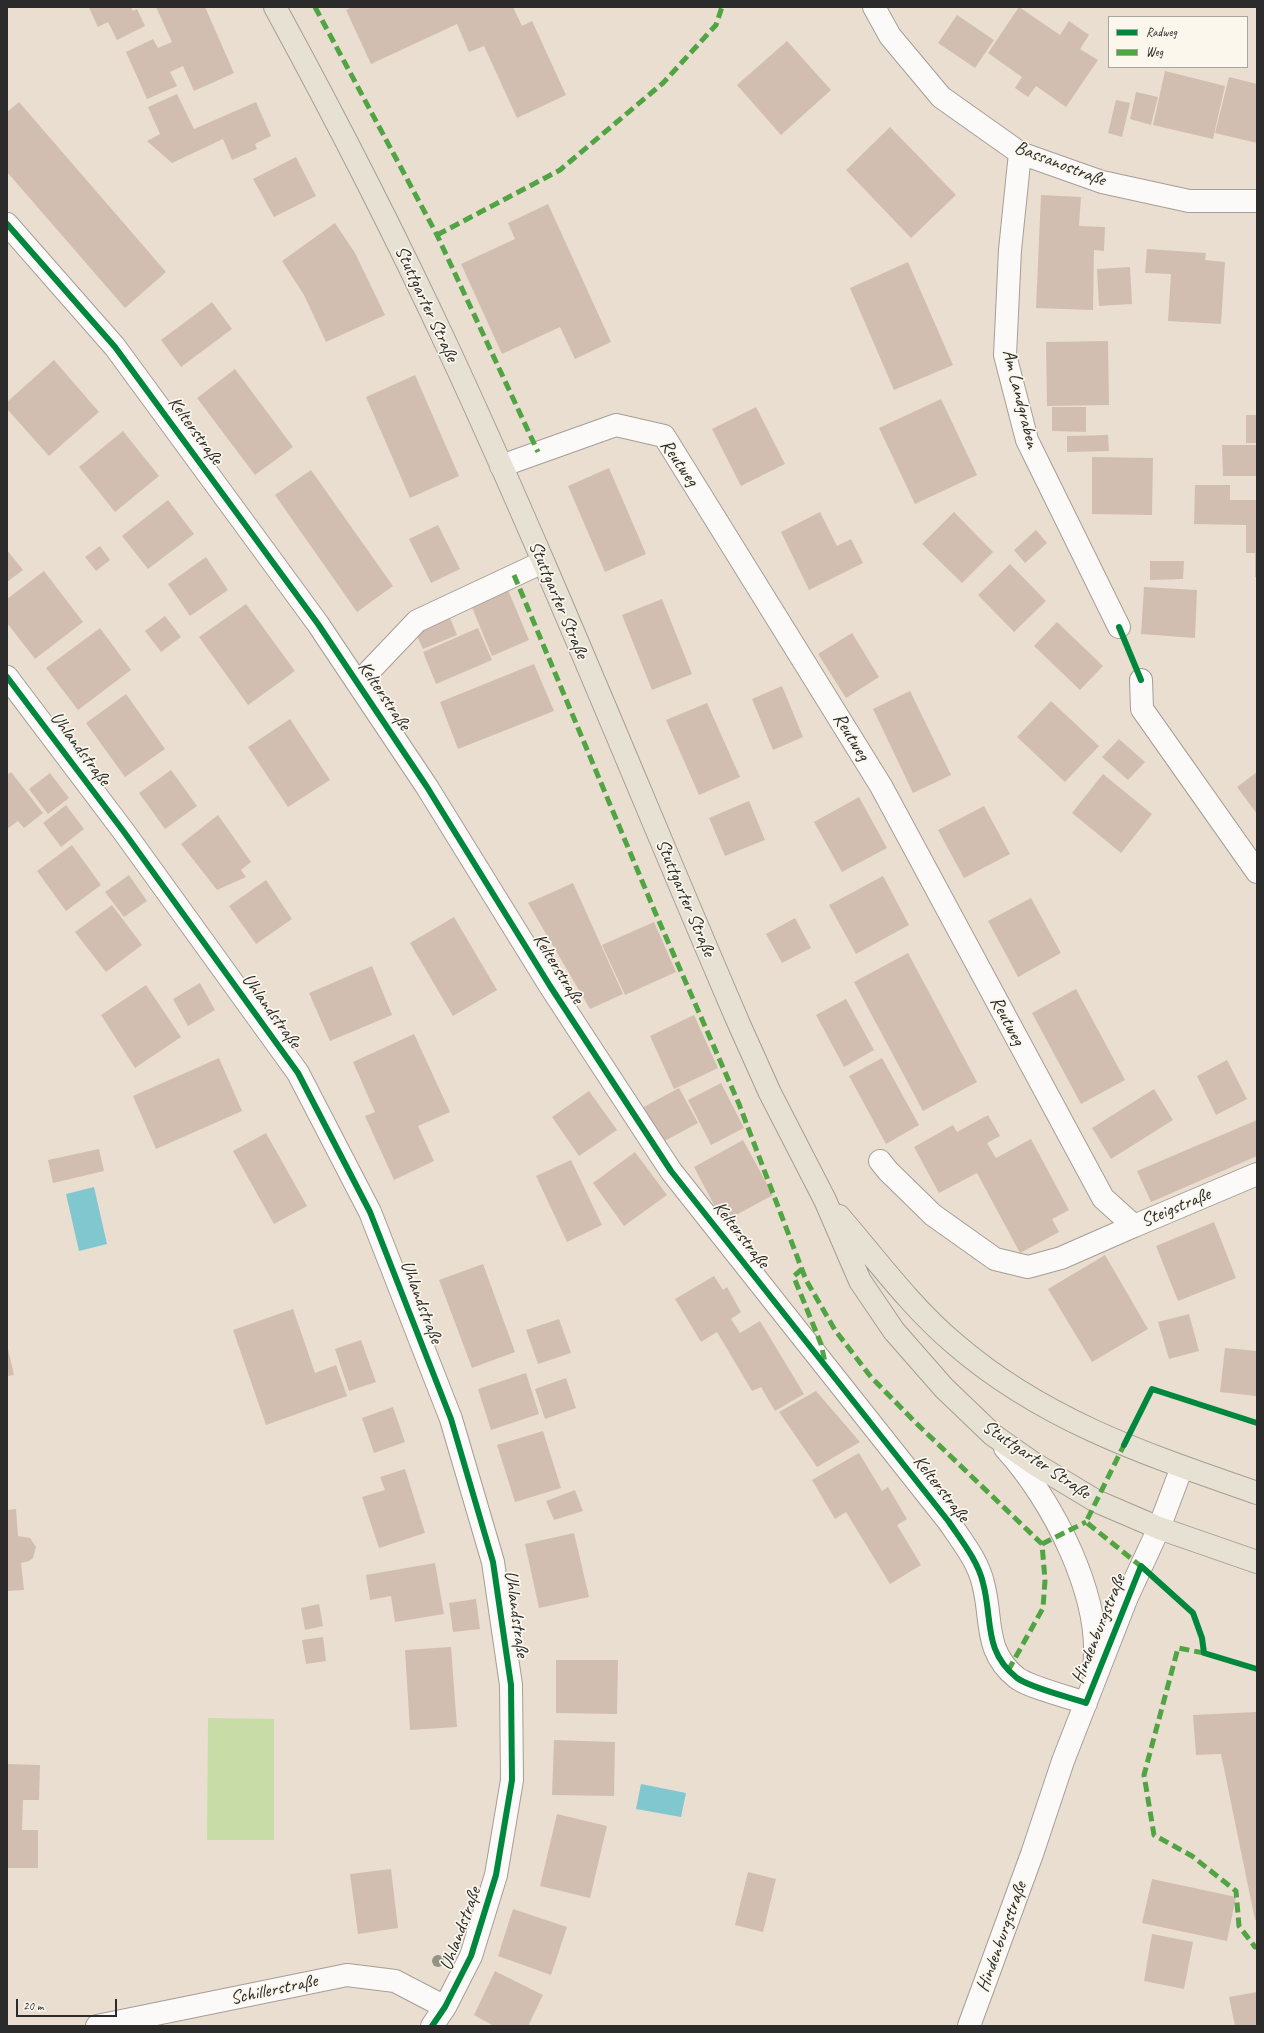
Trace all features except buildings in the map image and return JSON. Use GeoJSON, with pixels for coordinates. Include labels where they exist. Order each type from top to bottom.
{"type":"FeatureCollection","features":[{"type":"Feature","properties":{"kind":"main road","name":"Stuttgarter Straße"},"geometry":{"type":"LineString","coordinates":[[275,7],[338,123],[448,348],[543,562],[739,1024],[770,1093],[825,1200],[860,1281],[894,1331],[944,1388],[993,1435],[1033,1463],[1096,1501],[1159,1528],[1257,1562]]}},
{"type":"Feature","properties":{"kind":"main road","name":"Stuttgarter Straße"},"geometry":{"type":"LineString","coordinates":[[825,1200],[928,1318],[954,1344],[1021,1394],[1087,1429],[1124,1446],[1257,1493]]}},
{"type":"Feature","properties":{"kind":"street","name":"Bassanostraße"},"geometry":{"type":"LineString","coordinates":[[874,7],[890,36],[941,97],[1020,152],[1102,182],[1189,200],[1257,201]]}},
{"type":"Feature","properties":{"kind":"street","name":"Am Landgraben"},"geometry":{"type":"LineString","coordinates":[[1020,152],[1010,250],[1005,355],[1027,440],[1119,627]]}},
{"type":"Feature","properties":{"kind":"street","name":"Kelterstraße"},"geometry":{"type":"LineString","coordinates":[[7,224],[115,347],[318,624],[427,787],[550,986],[671,1171],[967,1548],[983,1582],[990,1637],[997,1656],[1018,1679],[1089,1695]]}},
{"type":"Feature","properties":{"kind":"street","name":"Reutweg"},"geometry":{"type":"LineString","coordinates":[[501,466],[616,425],[664,436],[881,786],[1103,1198]]}},
{"type":"Feature","properties":{"kind":"street"},"geometry":{"type":"LineString","coordinates":[[358,683],[417,621],[543,562]]}},
{"type":"Feature","properties":{"kind":"street","name":"Uhlandstraße"},"geometry":{"type":"LineString","coordinates":[[7,677],[124,832],[298,1073],[370,1212],[451,1419],[493,1562],[511,1685],[512,1780],[496,1875],[471,1956],[445,2007],[432,2026]]}},
{"type":"Feature","properties":{"kind":"street"},"geometry":{"type":"LineString","coordinates":[[1141,680],[1142,709],[1257,872]]}},
{"type":"Feature","properties":{"kind":"street"},"geometry":{"type":"LineString","coordinates":[[880,1161],[888,1171],[934,1215],[995,1259],[1028,1267],[1061,1258],[1134,1226]]}},
{"type":"Feature","properties":{"kind":"street","name":"Steigstraße"},"geometry":{"type":"LineString","coordinates":[[1103,1198],[1134,1226],[1257,1174]]}},
{"type":"Feature","properties":{"kind":"street"},"geometry":{"type":"LineString","coordinates":[[993,1435],[1020,1465],[1043,1499],[1076,1563],[1092,1616],[1096,1651],[1089,1695]]}},
{"type":"Feature","properties":{"kind":"street","name":"Hindenburgstraße"},"geometry":{"type":"LineString","coordinates":[[969,2026],[1089,1695],[1127,1597],[1159,1528],[1182,1467]]}},
{"type":"Feature","properties":{"kind":"street","name":"Schillerstraße"},"geometry":{"type":"LineString","coordinates":[[98,2026],[347,1975],[395,1981],[445,2007]]}},
{"type":"Feature","properties":{"kind":"green space"},"geometry":{"type":"Polygon","coordinates":[[[208,1718],[274,1719],[274,1840],[207,1840],[208,1718]]]}},
{"type":"Feature","properties":{"kind":"water"},"geometry":{"type":"Polygon","coordinates":[[[94,1187],[107,1244],[79,1251],[66,1194],[94,1187]]]}},
{"type":"Feature","properties":{"kind":"water"},"geometry":{"type":"Polygon","coordinates":[[[641,1784],[686,1793],[681,1817],[636,1809],[641,1784]]]}},
{"type":"Feature","properties":{"kind":"marked path"},"geometry":{"type":"LineString","coordinates":[[315,7],[437,235],[538,452]]}},
{"type":"Feature","properties":{"kind":"marked path"},"geometry":{"type":"LineString","coordinates":[[437,235],[560,170],[663,83],[716,25],[722,7]]}},
{"type":"Feature","properties":{"kind":"marked path"},"geometry":{"type":"LineString","coordinates":[[514,575],[655,912],[739,1104],[806,1280],[835,1330],[871,1377],[916,1423],[1042,1544],[1045,1580],[1043,1608],[1009,1669]]}},
{"type":"Feature","properties":{"kind":"marked path"},"geometry":{"type":"LineString","coordinates":[[802,1269],[794,1276],[821,1344],[825,1362]]}},
{"type":"Feature","properties":{"kind":"marked path"},"geometry":{"type":"LineString","coordinates":[[1125,1443],[1086,1522],[1143,1568]]}},
{"type":"Feature","properties":{"kind":"marked path"},"geometry":{"type":"LineString","coordinates":[[1042,1544],[1086,1522]]}},
{"type":"Feature","properties":{"kind":"marked path"},"geometry":{"type":"LineString","coordinates":[[1204,1653],[1178,1648],[1144,1775],[1154,1835],[1192,1856],[1236,1891],[1239,1926],[1255,1947],[1257,1947]]}},
{"type":"Feature","properties":{"kind":"cycle path"},"geometry":{"type":"LineString","coordinates":[[7,224],[115,347],[318,624],[427,787],[550,986],[671,1171],[949,1522],[969,1551],[981,1575],[994,1646],[1006,1668],[1023,1682],[1086,1703],[1141,1566],[1193,1613],[1202,1638],[1204,1653],[1257,1669]]}},
{"type":"Feature","properties":{"kind":"cycle path"},"geometry":{"type":"LineString","coordinates":[[1119,627],[1141,680]]}},
{"type":"Feature","properties":{"kind":"cycle path"},"geometry":{"type":"LineString","coordinates":[[7,677],[124,832],[298,1073],[370,1212],[451,1419],[493,1562],[511,1685],[512,1780],[496,1875],[471,1956],[445,2007],[432,2026]]}},
{"type":"Feature","properties":{"kind":"cycle path"},"geometry":{"type":"LineString","coordinates":[[1124,1445],[1152,1389],[1257,1423]]}}]}
